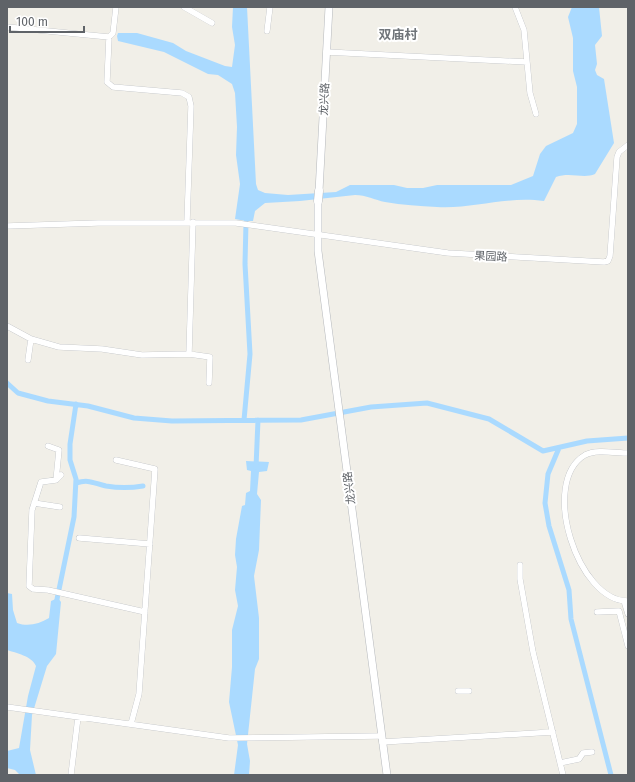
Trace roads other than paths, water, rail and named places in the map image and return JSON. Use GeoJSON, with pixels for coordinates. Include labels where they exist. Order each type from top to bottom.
{"type":"FeatureCollection","features":[{"type":"Feature","properties":{"kind":"main road"},"geometry":{"type":"LineString","coordinates":[[318,191],[318,201]]}},
{"type":"Feature","properties":{"kind":"street"},"geometry":{"type":"LineString","coordinates":[[116,7],[113,33],[109,37],[107,82],[113,87],[182,93],[189,97],[191,106],[189,354]]}},
{"type":"Feature","properties":{"kind":"street"},"geometry":{"type":"LineString","coordinates":[[184,7],[212,23]]}},
{"type":"Feature","properties":{"kind":"street"},"geometry":{"type":"LineString","coordinates":[[267,31],[270,7]]}},
{"type":"Feature","properties":{"kind":"street","name":"龙兴路"},"geometry":{"type":"LineString","coordinates":[[318,191],[330,7]]}},
{"type":"Feature","properties":{"kind":"street"},"geometry":{"type":"LineString","coordinates":[[515,7],[524,30],[530,93],[536,114]]}},
{"type":"Feature","properties":{"kind":"street"},"geometry":{"type":"LineString","coordinates":[[7,26],[109,37]]}},
{"type":"Feature","properties":{"kind":"street"},"geometry":{"type":"LineString","coordinates":[[326,52],[527,62]]}},
{"type":"Feature","properties":{"kind":"street","name":"果园路"},"geometry":{"type":"LineString","coordinates":[[7,226],[190,222],[254,224],[317,235],[455,254],[604,262],[608,261],[610,256],[617,157],[619,152],[628,145]]}},
{"type":"Feature","properties":{"kind":"street","name":"龙兴路"},"geometry":{"type":"LineString","coordinates":[[318,201],[317,235],[342,426],[367,637],[387,775]]}},
{"type":"Feature","properties":{"kind":"street"},"geometry":{"type":"LineString","coordinates":[[7,326],[31,339],[59,347],[102,349],[142,355],[189,354],[210,357],[209,383]]}},
{"type":"Feature","properties":{"kind":"street"},"geometry":{"type":"LineString","coordinates":[[28,360],[31,339]]}},
{"type":"Feature","properties":{"kind":"street"},"geometry":{"type":"LineString","coordinates":[[48,446],[59,450],[56,480]]}},
{"type":"Feature","properties":{"kind":"street"},"geometry":{"type":"LineString","coordinates":[[628,453],[592,453],[583,457],[567,478],[564,505],[567,522],[582,566],[590,578],[605,593],[616,600],[626,601],[628,614]]}},
{"type":"Feature","properties":{"kind":"street"},"geometry":{"type":"LineString","coordinates":[[116,460],[155,469],[139,694],[131,724]]}},
{"type":"Feature","properties":{"kind":"street"},"geometry":{"type":"LineString","coordinates":[[61,476],[56,480],[41,482],[32,510],[30,586],[33,590],[48,590],[145,612]]}},
{"type":"Feature","properties":{"kind":"street"},"geometry":{"type":"LineString","coordinates":[[34,504],[60,507]]}},
{"type":"Feature","properties":{"kind":"street"},"geometry":{"type":"LineString","coordinates":[[78,538],[150,544]]}},
{"type":"Feature","properties":{"kind":"street"},"geometry":{"type":"LineString","coordinates":[[520,565],[520,579],[533,652],[563,775]]}},
{"type":"Feature","properties":{"kind":"street"},"geometry":{"type":"LineString","coordinates":[[597,612],[619,611],[628,646]]}},
{"type":"Feature","properties":{"kind":"street"},"geometry":{"type":"LineString","coordinates":[[458,691],[468,691]]}},
{"type":"Feature","properties":{"kind":"street"},"geometry":{"type":"LineString","coordinates":[[7,708],[231,738],[382,739],[553,732]]}},
{"type":"Feature","properties":{"kind":"street"},"geometry":{"type":"LineString","coordinates":[[71,775],[78,717]]}},
{"type":"Feature","properties":{"kind":"street"},"geometry":{"type":"LineString","coordinates":[[560,762],[579,759],[584,753],[592,752]]}},
{"type":"Feature","properties":{"kind":"water"},"geometry":{"type":"Polygon","coordinates":[[[233,7],[247,7],[256,184],[258,190],[265,193],[288,195],[336,192],[350,185],[394,185],[407,188],[423,188],[437,185],[511,185],[533,176],[540,154],[546,146],[573,133],[577,124],[577,87],[573,71],[573,38],[568,17],[572,7],[599,7],[602,36],[595,45],[597,64],[595,70],[597,75],[604,79],[614,143],[595,174],[586,176],[566,175],[556,177],[544,201],[516,200],[464,206],[437,207],[391,203],[355,195],[265,203],[255,211],[253,221],[235,219],[240,184],[236,155],[237,127],[235,93],[232,84],[218,75],[208,74],[164,52],[118,41],[117,36],[118,33],[137,33],[173,43],[186,51],[225,66],[232,67],[235,45],[232,27],[233,7]]]}},
{"type":"Feature","properties":{"kind":"water"},"geometry":{"type":"Polygon","coordinates":[[[246,461],[269,462],[267,471],[259,472],[257,494],[261,500],[259,550],[254,576],[259,618],[259,659],[255,669],[247,744],[250,761],[249,775],[234,775],[238,745],[229,702],[232,667],[232,630],[238,606],[235,590],[237,567],[235,555],[236,539],[242,506],[245,505],[246,493],[250,491],[251,471],[247,470],[246,461]]]}},
{"type":"Feature","properties":{"kind":"water"},"geometry":{"type":"Polygon","coordinates":[[[7,593],[12,594],[13,610],[17,623],[25,625],[41,622],[49,618],[51,601],[58,598],[61,602],[56,654],[47,666],[32,715],[30,750],[36,775],[20,775],[15,770],[7,768],[7,751],[19,748],[28,696],[36,666],[27,657],[7,650],[7,593]]]}},
{"type":"Feature","properties":{"kind":"waterway"},"geometry":{"type":"LineString","coordinates":[[244,420],[250,354],[245,264],[246,222]]}},
{"type":"Feature","properties":{"kind":"waterway"},"geometry":{"type":"LineString","coordinates":[[7,383],[18,393],[48,401],[88,406],[134,418],[172,421],[301,420],[371,407],[427,403],[489,419],[543,451],[587,441],[628,438]]}},
{"type":"Feature","properties":{"kind":"waterway"},"geometry":{"type":"LineString","coordinates":[[56,604],[74,517],[76,479],[70,460],[70,444],[76,404]]}},
{"type":"Feature","properties":{"kind":"waterway"},"geometry":{"type":"LineString","coordinates":[[256,467],[258,420]]}},
{"type":"Feature","properties":{"kind":"waterway"},"geometry":{"type":"LineString","coordinates":[[559,448],[548,474],[545,503],[549,526],[569,590],[571,619],[611,775]]}},
{"type":"Feature","properties":{"kind":"waterway"},"geometry":{"type":"LineString","coordinates":[[76,483],[88,481],[106,486],[143,486]]}},
{"type":"Feature","properties":{"kind":"district","name":"双庙村"},"geometry":{"type":"Point","coordinates":[398,34]}}]}
